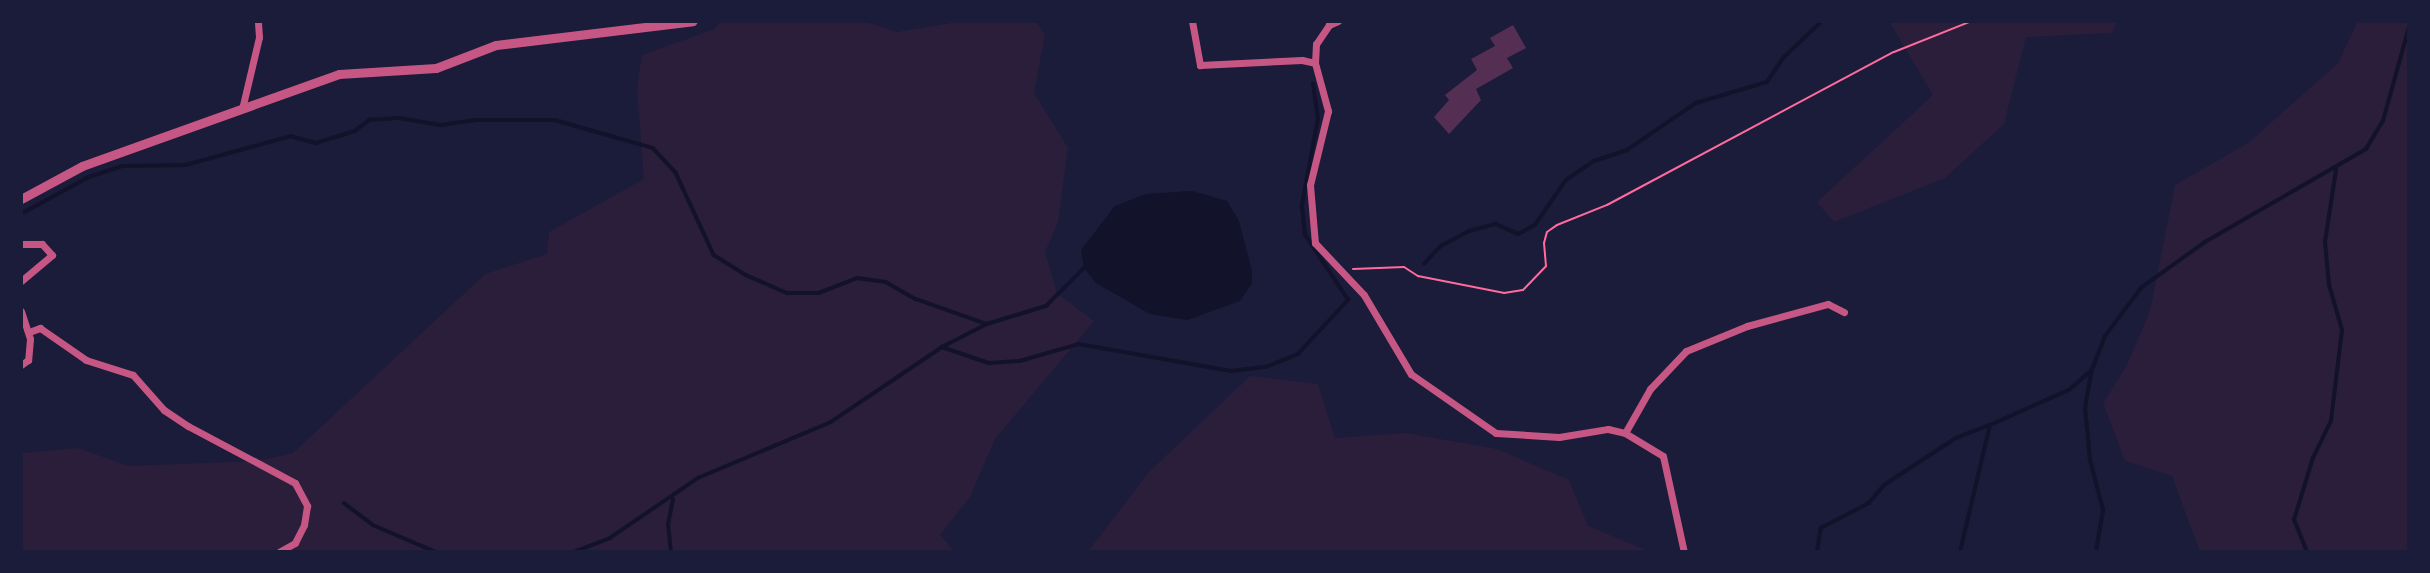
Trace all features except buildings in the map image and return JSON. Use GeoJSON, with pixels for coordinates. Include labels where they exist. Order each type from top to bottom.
{"type":"FeatureCollection","features":[{"type":"Feature","properties":{"kind":"street"},"geometry":{"type":"LineString","coordinates":[[242,108],[259,37],[258,21]]}},
{"type":"Feature","properties":{"kind":"street"},"geometry":{"type":"LineString","coordinates":[[21,199],[82,166],[142,149],[242,108],[339,74],[424,70],[496,46],[693,21]]}},
{"type":"Feature","properties":{"kind":"street"},"geometry":{"type":"LineString","coordinates":[[1192,21],[1199,65],[1301,60],[1315,63]]}},
{"type":"Feature","properties":{"kind":"street"},"geometry":{"type":"LineString","coordinates":[[1338,21],[1329,25],[1316,44],[1315,63],[1328,111],[1310,185],[1315,243],[1364,295],[1411,373],[1496,433],[1525,438],[1608,429],[1625,433],[1663,456],[1684,552]]}},
{"type":"Feature","properties":{"kind":"street"},"geometry":{"type":"LineString","coordinates":[[21,244],[42,244],[52,255],[21,281]]}},
{"type":"Feature","properties":{"kind":"street"},"geometry":{"type":"LineString","coordinates":[[1625,433],[1650,389],[1686,351],[1747,326],[1828,304],[1844,313]]}},
{"type":"Feature","properties":{"kind":"street"},"geometry":{"type":"LineString","coordinates":[[21,311],[29,332],[28,360],[21,365]]}},
{"type":"Feature","properties":{"kind":"street"},"geometry":{"type":"LineString","coordinates":[[29,332],[40,328],[86,360],[133,375],[164,410],[188,426],[295,483],[307,506],[304,525],[295,543],[279,552]]}},
{"type":"Feature","properties":{"kind":"path"},"geometry":{"type":"LineString","coordinates":[[1338,269],[1404,267],[1418,276],[1504,293],[1523,290],[1546,266],[1544,243],[1547,232],[1557,225],[1607,205],[1894,52],[1972,21]]}},
{"type":"Feature","properties":{"kind":"shaded area"},"geometry":{"type":"Polygon","coordinates":[[[720,21],[863,21],[897,32],[963,21],[1036,21],[1045,35],[1034,93],[1068,148],[1058,222],[1045,252],[1057,293],[1094,321],[995,439],[970,497],[940,535],[955,552],[21,552],[21,453],[78,448],[129,466],[258,461],[293,453],[485,274],[547,254],[549,232],[644,179],[637,88],[642,55],[715,29],[720,21]]]}},
{"type":"Feature","properties":{"kind":"shaded area"},"geometry":{"type":"Polygon","coordinates":[[[1889,21],[2117,21],[2112,33],[2026,37],[2004,124],[1945,178],[1834,222],[1817,202],[1933,95],[1889,21]]]}},
{"type":"Feature","properties":{"kind":"shaded area"},"geometry":{"type":"Polygon","coordinates":[[[2358,21],[2409,21],[2409,552],[2200,552],[2172,476],[2125,461],[2103,403],[2126,367],[2150,311],[2175,185],[2248,143],[2338,63],[2358,21]]]}},
{"type":"Feature","properties":{"kind":"shaded area"},"geometry":{"type":"Polygon","coordinates":[[[1192,191],[1227,201],[1239,221],[1252,271],[1252,283],[1240,301],[1187,320],[1150,314],[1096,283],[1084,268],[1081,250],[1115,206],[1146,194],[1192,191]]]}},
{"type":"Feature","properties":{"kind":"shaded area"},"geometry":{"type":"Polygon","coordinates":[[[1250,376],[1318,384],[1335,438],[1406,433],[1497,449],[1569,480],[1588,526],[1651,552],[1081,552],[1090,549],[1149,472],[1250,376]]]}},
{"type":"Feature","properties":{"kind":"waterway"},"geometry":{"type":"LineString","coordinates":[[1424,264],[1441,246],[1469,231],[1496,224],[1518,234],[1535,225],[1566,180],[1594,161],[1627,150],[1696,103],[1767,82],[1783,58],[1822,21]]}},
{"type":"Feature","properties":{"kind":"waterway"},"geometry":{"type":"LineString","coordinates":[[2096,552],[2103,510],[2090,460],[2085,408],[2092,370],[2105,336],[2141,288],[2205,242],[2366,149],[2383,121],[2409,27]]}},
{"type":"Feature","properties":{"kind":"waterway"},"geometry":{"type":"LineString","coordinates":[[942,347],[989,363],[1020,361],[1079,344],[1231,371],[1266,367],[1298,354],[1348,300],[1305,235],[1302,205],[1318,119],[1313,84]]}},
{"type":"Feature","properties":{"kind":"waterway"},"geometry":{"type":"LineString","coordinates":[[21,214],[89,177],[123,166],[186,165],[291,136],[316,143],[355,131],[369,120],[399,118],[441,125],[476,120],[555,120],[653,148],[676,173],[714,255],[746,275],[787,293],[819,293],[857,278],[886,282],[916,299],[987,324]]}},
{"type":"Feature","properties":{"kind":"waterway"},"geometry":{"type":"LineString","coordinates":[[2307,552],[2294,520],[2313,458],[2331,421],[2342,330],[2329,285],[2325,242],[2336,170]]}},
{"type":"Feature","properties":{"kind":"waterway"},"geometry":{"type":"LineString","coordinates":[[574,552],[610,538],[698,478],[831,422],[942,347],[987,324],[1046,306],[1084,268]]}},
{"type":"Feature","properties":{"kind":"waterway"},"geometry":{"type":"LineString","coordinates":[[1960,552],[1990,425],[2069,390],[2091,371]]}},
{"type":"Feature","properties":{"kind":"waterway"},"geometry":{"type":"LineString","coordinates":[[1817,552],[1821,528],[1869,503],[1884,485],[1956,438],[1990,425]]}},
{"type":"Feature","properties":{"kind":"waterway"},"geometry":{"type":"LineString","coordinates":[[671,552],[668,525],[673,499]]}},
{"type":"Feature","properties":{"kind":"waterway"},"geometry":{"type":"LineString","coordinates":[[344,503],[373,525],[436,552]]}}]}
